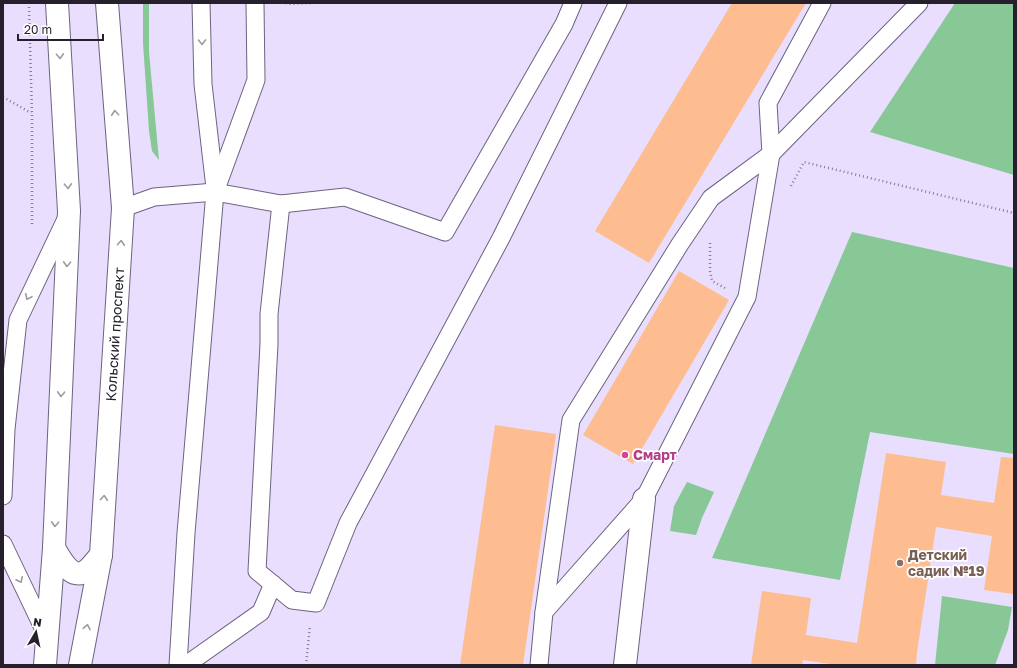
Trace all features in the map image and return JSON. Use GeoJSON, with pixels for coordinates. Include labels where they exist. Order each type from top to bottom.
{"type":"FeatureCollection","features":[{"type":"Feature","properties":{"kind":"main road"},"geometry":{"type":"LineString","coordinates":[[45,665],[54,548],[69,211],[57,3]]}},
{"type":"Feature","properties":{"kind":"main road","name":"Кольский проспект"},"geometry":{"type":"LineString","coordinates":[[80,665],[101,555],[123,208],[107,3]]}},
{"type":"Feature","properties":{"kind":"main road"},"geometry":{"type":"LineString","coordinates":[[625,665],[644,499]]}},
{"type":"Feature","properties":{"kind":"main road"},"geometry":{"type":"LineString","coordinates":[[54,548],[64,564],[75,573],[84,572],[101,555]]}},
{"type":"Feature","properties":{"kind":"lane"},"geometry":{"type":"LineString","coordinates":[[178,665],[187,526],[215,192],[203,84],[201,3]]}},
{"type":"Feature","properties":{"kind":"lane"},"geometry":{"type":"LineString","coordinates":[[215,192],[256,80],[255,3]]}},
{"type":"Feature","properties":{"kind":"lane"},"geometry":{"type":"LineString","coordinates":[[123,208],[154,197],[215,192],[281,204],[345,197],[446,232],[564,24],[573,3]]}},
{"type":"Feature","properties":{"kind":"lane"},"geometry":{"type":"LineString","coordinates":[[281,204],[269,314],[269,344],[258,571],[292,600],[316,603],[348,523],[501,238],[618,3]]}},
{"type":"Feature","properties":{"kind":"lane"},"geometry":{"type":"LineString","coordinates":[[544,612],[644,499],[747,297],[772,154],[768,103],[822,3]]}},
{"type":"Feature","properties":{"kind":"lane"},"geometry":{"type":"LineString","coordinates":[[539,665],[544,612],[571,420],[680,244],[711,198],[772,154],[919,3]]}},
{"type":"Feature","properties":{"kind":"lane"},"geometry":{"type":"LineString","coordinates":[[3,496],[4,430],[18,320],[69,211]]}},
{"type":"Feature","properties":{"kind":"lane"},"geometry":{"type":"LineString","coordinates":[[3,544],[47,636]]}},
{"type":"Feature","properties":{"kind":"lane"},"geometry":{"type":"LineString","coordinates":[[186,665],[261,612],[273,584]]}},
{"type":"Feature","properties":{"kind":"path"},"geometry":{"type":"LineString","coordinates":[[29,3],[32,114],[32,226]]}},
{"type":"Feature","properties":{"kind":"path"},"geometry":{"type":"LineString","coordinates":[[286,3],[314,3]]}},
{"type":"Feature","properties":{"kind":"path"},"geometry":{"type":"LineString","coordinates":[[3,97],[32,114]]}},
{"type":"Feature","properties":{"kind":"path"},"geometry":{"type":"LineString","coordinates":[[789,189],[804,162],[1014,213]]}},
{"type":"Feature","properties":{"kind":"path"},"geometry":{"type":"LineString","coordinates":[[710,255],[710,271],[712,281]]}},
{"type":"Feature","properties":{"kind":"path"},"geometry":{"type":"LineString","coordinates":[[306,665],[310,627],[316,603]]}},
{"type":"Feature","properties":{"kind":"green space"},"geometry":{"type":"Polygon","coordinates":[[[143,3],[149,3],[149,52],[159,160],[152,151],[149,131],[143,43],[143,3]]]}},
{"type":"Feature","properties":{"kind":"green space"},"geometry":{"type":"Polygon","coordinates":[[[955,3],[1014,3],[1014,175],[870,132],[955,3]]]}},
{"type":"Feature","properties":{"kind":"green space"},"geometry":{"type":"Polygon","coordinates":[[[852,232],[1014,268],[1014,454],[870,432],[840,580],[712,558],[852,232]]]}},
{"type":"Feature","properties":{"kind":"green space"},"geometry":{"type":"Polygon","coordinates":[[[687,482],[714,492],[696,535],[670,531],[674,506],[687,482]]]}},
{"type":"Feature","properties":{"kind":"green space"},"geometry":{"type":"Polygon","coordinates":[[[942,596],[1012,607],[1008,630],[995,665],[935,665],[942,596]]]}},
{"type":"Feature","properties":{"kind":"building"},"geometry":{"type":"Polygon","coordinates":[[[732,3],[806,3],[649,263],[595,231],[732,3]]]}},
{"type":"Feature","properties":{"kind":"building"},"geometry":{"type":"Polygon","coordinates":[[[679,271],[729,300],[633,464],[583,435],[679,271]]]}},
{"type":"Feature","properties":{"kind":"building"},"geometry":{"type":"Polygon","coordinates":[[[495,425],[556,434],[523,665],[460,665],[495,425]]]}},
{"type":"Feature","properties":{"kind":"building","name":"Детский садик №19"},"geometry":{"type":"Polygon","coordinates":[[[886,453],[946,462],[941,495],[994,503],[1001,457],[1014,458],[1014,594],[984,590],[992,536],[936,527],[916,665],[837,665],[803,660],[802,665],[751,665],[762,591],[811,598],[806,635],[857,643],[886,453]]]}},
{"type":"Feature","properties":{"kind":"place","name":"Смарт"},"geometry":{"type":"Point","coordinates":[625,455]}},
{"type":"Feature","properties":{"kind":"place","name":"Детский садик №19"},"geometry":{"type":"Point","coordinates":[900,563]}}]}
